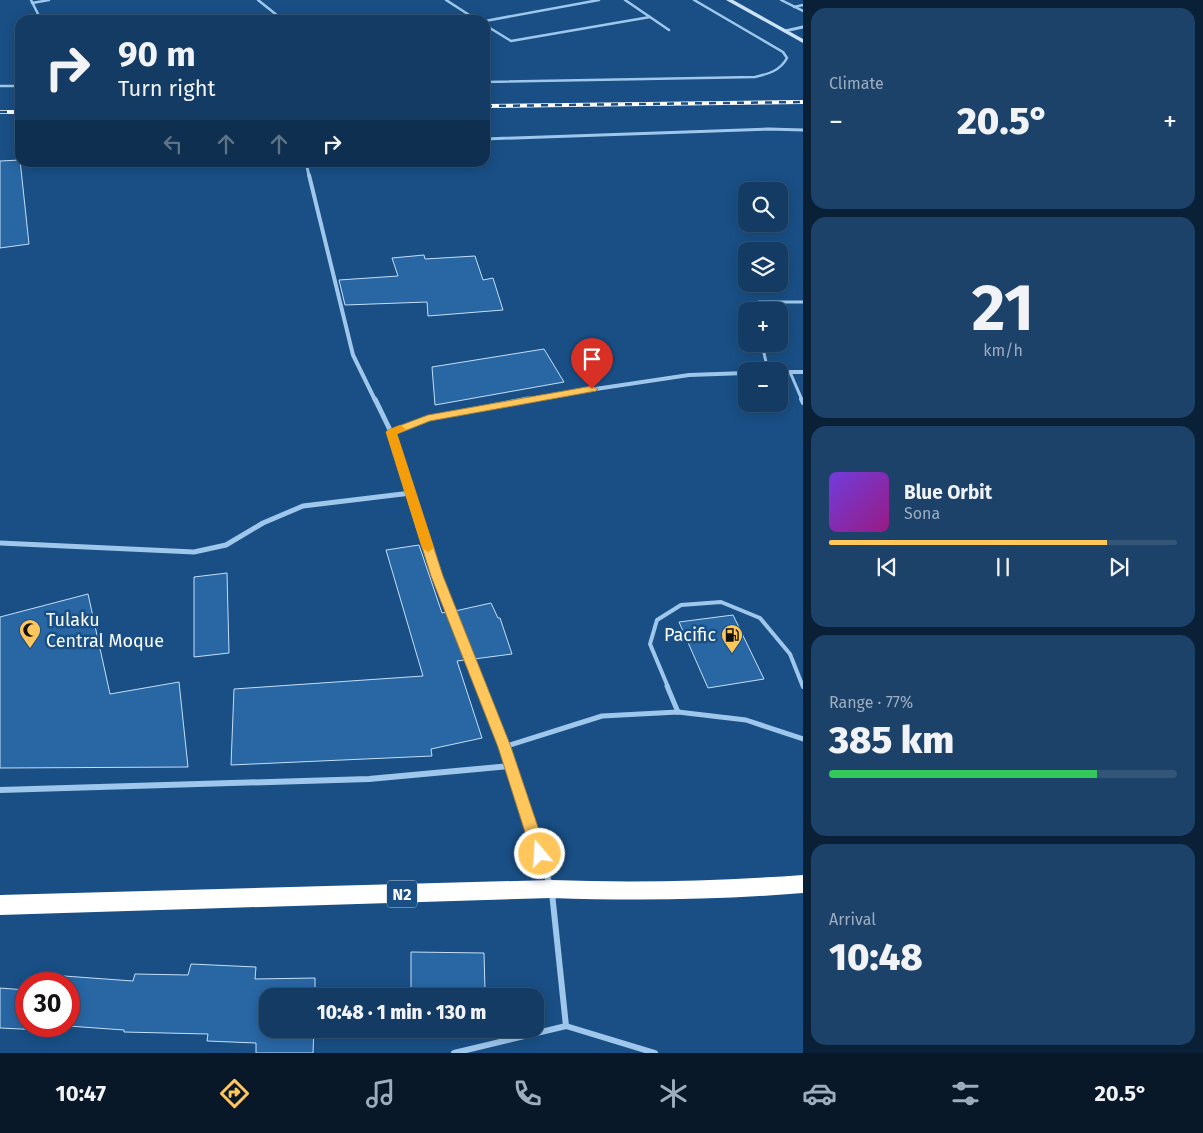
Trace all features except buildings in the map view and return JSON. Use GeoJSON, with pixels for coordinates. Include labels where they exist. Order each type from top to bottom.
{"type":"FeatureCollection","features":[{"type":"Feature","properties":{"kind":"highway","name":"N2"},"geometry":{"type":"LineString","coordinates":[[0,904],[551,889],[633,892],[735,889],[803,884]]}},
{"type":"Feature","properties":{"kind":"street"},"geometry":{"type":"LineString","coordinates":[[729,0],[803,41]]}},
{"type":"Feature","properties":{"kind":"street"},"geometry":{"type":"LineString","coordinates":[[785,31],[803,27]]}},
{"type":"Feature","properties":{"kind":"street"},"geometry":{"type":"LineString","coordinates":[[490,139],[769,129],[803,130]]}},
{"type":"Feature","properties":{"kind":"street"},"geometry":{"type":"LineString","coordinates":[[307,167],[353,355],[391,432],[437,576],[511,766],[551,889],[566,1026]]}},
{"type":"Feature","properties":{"kind":"street"},"geometry":{"type":"LineString","coordinates":[[790,372],[803,372]]}},
{"type":"Feature","properties":{"kind":"street"},"geometry":{"type":"LineString","coordinates":[[391,432],[428,418],[554,394],[689,375],[738,373]]}},
{"type":"Feature","properties":{"kind":"street"},"geometry":{"type":"LineString","coordinates":[[0,543],[194,552],[226,545],[262,524],[303,506],[411,493]]}},
{"type":"Feature","properties":{"kind":"street"},"geometry":{"type":"LineString","coordinates":[[0,790],[369,779],[511,766]]}},
{"type":"Feature","properties":{"kind":"street"},"geometry":{"type":"LineString","coordinates":[[454,1053],[566,1026],[645,1052],[655,1053]]}},
{"type":"Feature","properties":{"kind":"lane"},"geometry":{"type":"LineString","coordinates":[[39,15],[32,1],[49,0]]}},
{"type":"Feature","properties":{"kind":"lane"},"geometry":{"type":"LineString","coordinates":[[258,0],[277,15]]}},
{"type":"Feature","properties":{"kind":"lane"},"geometry":{"type":"LineString","coordinates":[[446,0],[469,15]]}},
{"type":"Feature","properties":{"kind":"lane"},"geometry":{"type":"LineString","coordinates":[[490,20],[599,0]]}},
{"type":"Feature","properties":{"kind":"lane"},"geometry":{"type":"LineString","coordinates":[[625,0],[669,30]]}},
{"type":"Feature","properties":{"kind":"lane"},"geometry":{"type":"LineString","coordinates":[[490,82],[755,77],[772,73],[784,65],[787,58],[783,52],[694,0]]}},
{"type":"Feature","properties":{"kind":"lane"},"geometry":{"type":"LineString","coordinates":[[781,0],[803,11]]}},
{"type":"Feature","properties":{"kind":"lane"},"geometry":{"type":"LineString","coordinates":[[794,7],[803,5]]}},
{"type":"Feature","properties":{"kind":"lane"},"geometry":{"type":"LineString","coordinates":[[490,29],[504,39],[521,40],[650,17]]}},
{"type":"Feature","properties":{"kind":"lane"},"geometry":{"type":"LineString","coordinates":[[0,86],[15,86]]}},
{"type":"Feature","properties":{"kind":"lane"},"geometry":{"type":"LineString","coordinates":[[788,302],[803,302]]}},
{"type":"Feature","properties":{"kind":"lane"},"geometry":{"type":"LineString","coordinates":[[790,372],[803,403]]}},
{"type":"Feature","properties":{"kind":"lane"},"geometry":{"type":"LineString","coordinates":[[678,712],[650,644],[657,620],[681,605],[721,602],[760,618],[790,654],[803,687]]}},
{"type":"Feature","properties":{"kind":"lane"},"geometry":{"type":"LineString","coordinates":[[504,747],[602,716],[678,712],[746,720],[803,739]]}},
{"type":"Feature","properties":{"kind":"railway"},"geometry":{"type":"LineString","coordinates":[[490,106],[803,102]]}},
{"type":"Feature","properties":{"kind":"railway"},"geometry":{"type":"LineString","coordinates":[[0,112],[15,112]]}},
{"type":"Feature","properties":{"kind":"slow traffic"},"geometry":{"type":"LineString","coordinates":[[400,429],[391,432],[428,548]]}},
{"type":"Feature","properties":{"kind":"place","name":"Tulaku Central Moque"},"geometry":{"type":"Point","coordinates":[30,649]}},
{"type":"Feature","properties":{"kind":"place","name":"Pacific"},"geometry":{"type":"Point","coordinates":[732,654]}},
{"type":"Feature","properties":{"kind":"route"},"geometry":{"type":"LineString","coordinates":[[540,854],[504,747],[437,576],[391,432],[428,418],[554,394],[592,389]]}}]}
